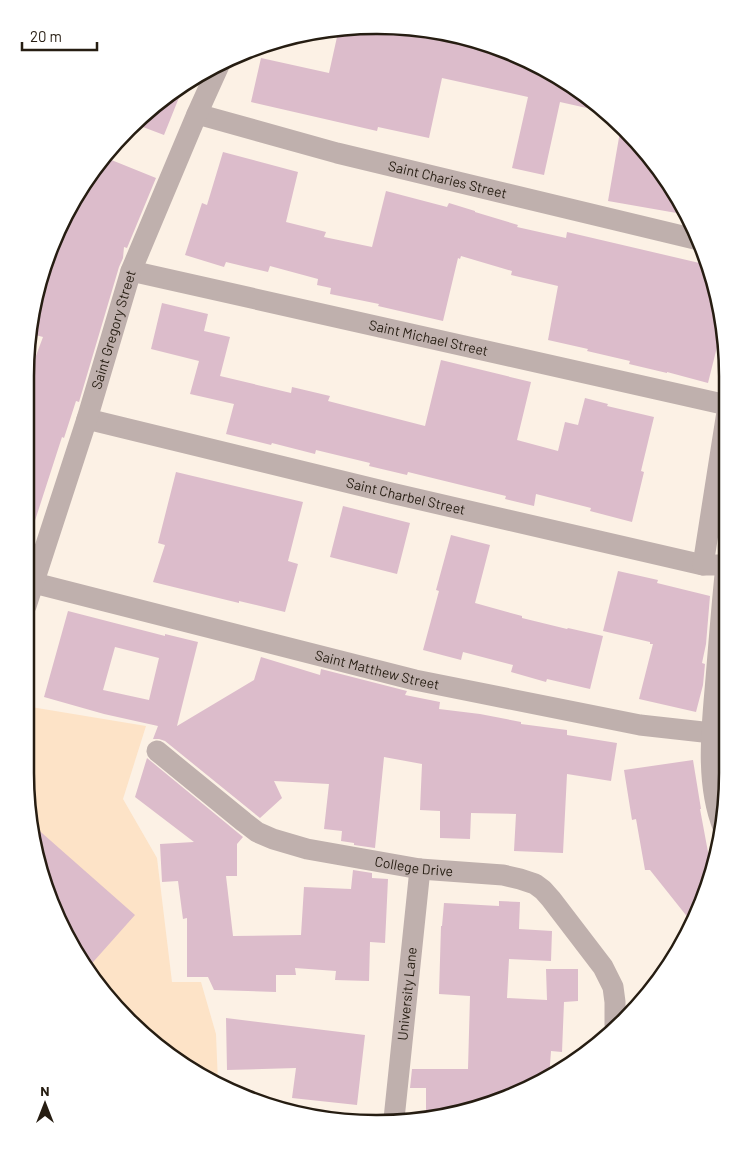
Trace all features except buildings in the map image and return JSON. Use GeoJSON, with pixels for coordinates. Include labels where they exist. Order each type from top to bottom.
{"type":"FeatureCollection","features":[{"type":"Feature","properties":{"kind":"street","name":"Saint Gregory Street"},"geometry":{"type":"LineString","coordinates":[[34,583],[87,419],[130,271],[215,75]]}},
{"type":"Feature","properties":{"kind":"street","name":"Saint Charies Street"},"geometry":{"type":"LineString","coordinates":[[197,114],[337,153],[690,238]]}},
{"type":"Feature","properties":{"kind":"street","name":"Saint Michael Street"},"geometry":{"type":"LineString","coordinates":[[130,271],[719,403]]}},
{"type":"Feature","properties":{"kind":"street","name":"Saint Charbel Street"},"geometry":{"type":"LineString","coordinates":[[87,419],[400,495],[703,565],[719,565]]}},
{"type":"Feature","properties":{"kind":"street"},"geometry":{"type":"LineString","coordinates":[[703,565],[719,463]]}},
{"type":"Feature","properties":{"kind":"street","name":"Saint Matthew Street"},"geometry":{"type":"LineString","coordinates":[[34,583],[415,680],[640,724],[719,733]]}},
{"type":"Feature","properties":{"kind":"street"},"geometry":{"type":"LineString","coordinates":[[718,806],[713,777],[719,733]]}},
{"type":"Feature","properties":{"kind":"street","name":"College Drive"},"geometry":{"type":"LineString","coordinates":[[156,751],[257,832],[273,839],[307,849],[420,869],[503,875],[534,884],[551,899],[603,967],[613,987],[615,1019]]}},
{"type":"Feature","properties":{"kind":"street","name":"University Lane"},"geometry":{"type":"LineString","coordinates":[[394,1115],[420,869]]}},
{"type":"Feature","properties":{"kind":"shaded area"},"geometry":{"type":"Polygon","coordinates":[[[34,707],[146,726],[123,799],[157,858],[172,982],[201,982],[216,1034],[218,1076],[168,1044],[134,1015],[105,981],[80,944],[69,924],[52,883],[40,839],[34,795],[34,707]]]}}]}
